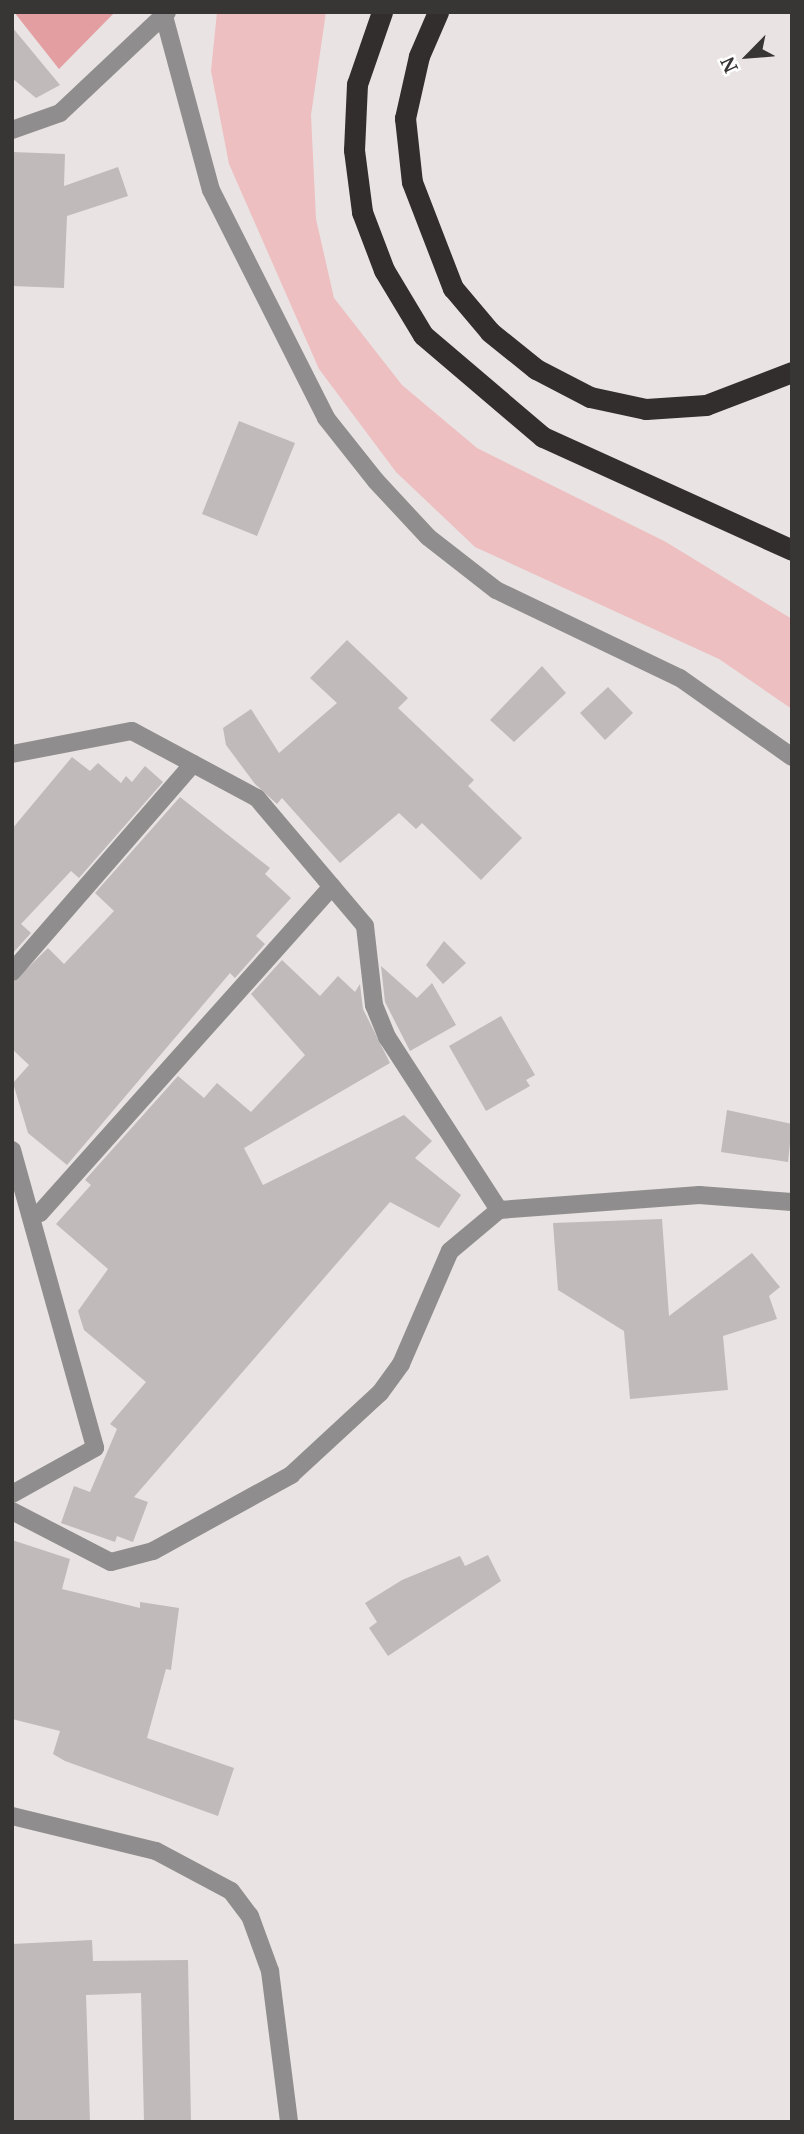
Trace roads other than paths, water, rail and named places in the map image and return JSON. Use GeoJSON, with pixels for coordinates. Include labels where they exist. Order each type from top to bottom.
{"type":"FeatureCollection","features":[{"type":"Feature","properties":{"kind":"highway"},"geometry":{"type":"LineString","coordinates":[[382,12],[357,84],[354,150],[362,212],[384,270],[423,335],[543,437],[792,551]]}},
{"type":"Feature","properties":{"kind":"highway"},"geometry":{"type":"LineString","coordinates":[[438,12],[419,56],[405,118],[412,183],[453,288],[490,332],[536,369],[590,397],[646,409],[706,405],[792,372]]}},
{"type":"Feature","properties":{"kind":"street"},"geometry":{"type":"LineString","coordinates":[[12,130],[60,113],[165,14],[217,202],[326,418],[376,481],[428,537],[496,590],[680,678],[792,757]]}},
{"type":"Feature","properties":{"kind":"street"},"geometry":{"type":"LineString","coordinates":[[12,754],[132,731],[257,798],[365,926],[374,1005],[387,1037],[499,1210]]}},
{"type":"Feature","properties":{"kind":"street"},"geometry":{"type":"LineString","coordinates":[[12,972],[193,764]]}},
{"type":"Feature","properties":{"kind":"street"},"geometry":{"type":"LineString","coordinates":[[30,1213],[40,1213],[332,886]]}},
{"type":"Feature","properties":{"kind":"street"},"geometry":{"type":"LineString","coordinates":[[12,1150],[95,1448],[12,1494]]}},
{"type":"Feature","properties":{"kind":"street"},"geometry":{"type":"LineString","coordinates":[[12,1511],[111,1562],[152,1552],[290,1475],[380,1393],[401,1364],[450,1251],[499,1210],[699,1195],[792,1202]]}},
{"type":"Feature","properties":{"kind":"street"},"geometry":{"type":"LineString","coordinates":[[12,1816],[156,1852],[231,1891],[250,1916],[270,1971],[289,2122]]}}]}
